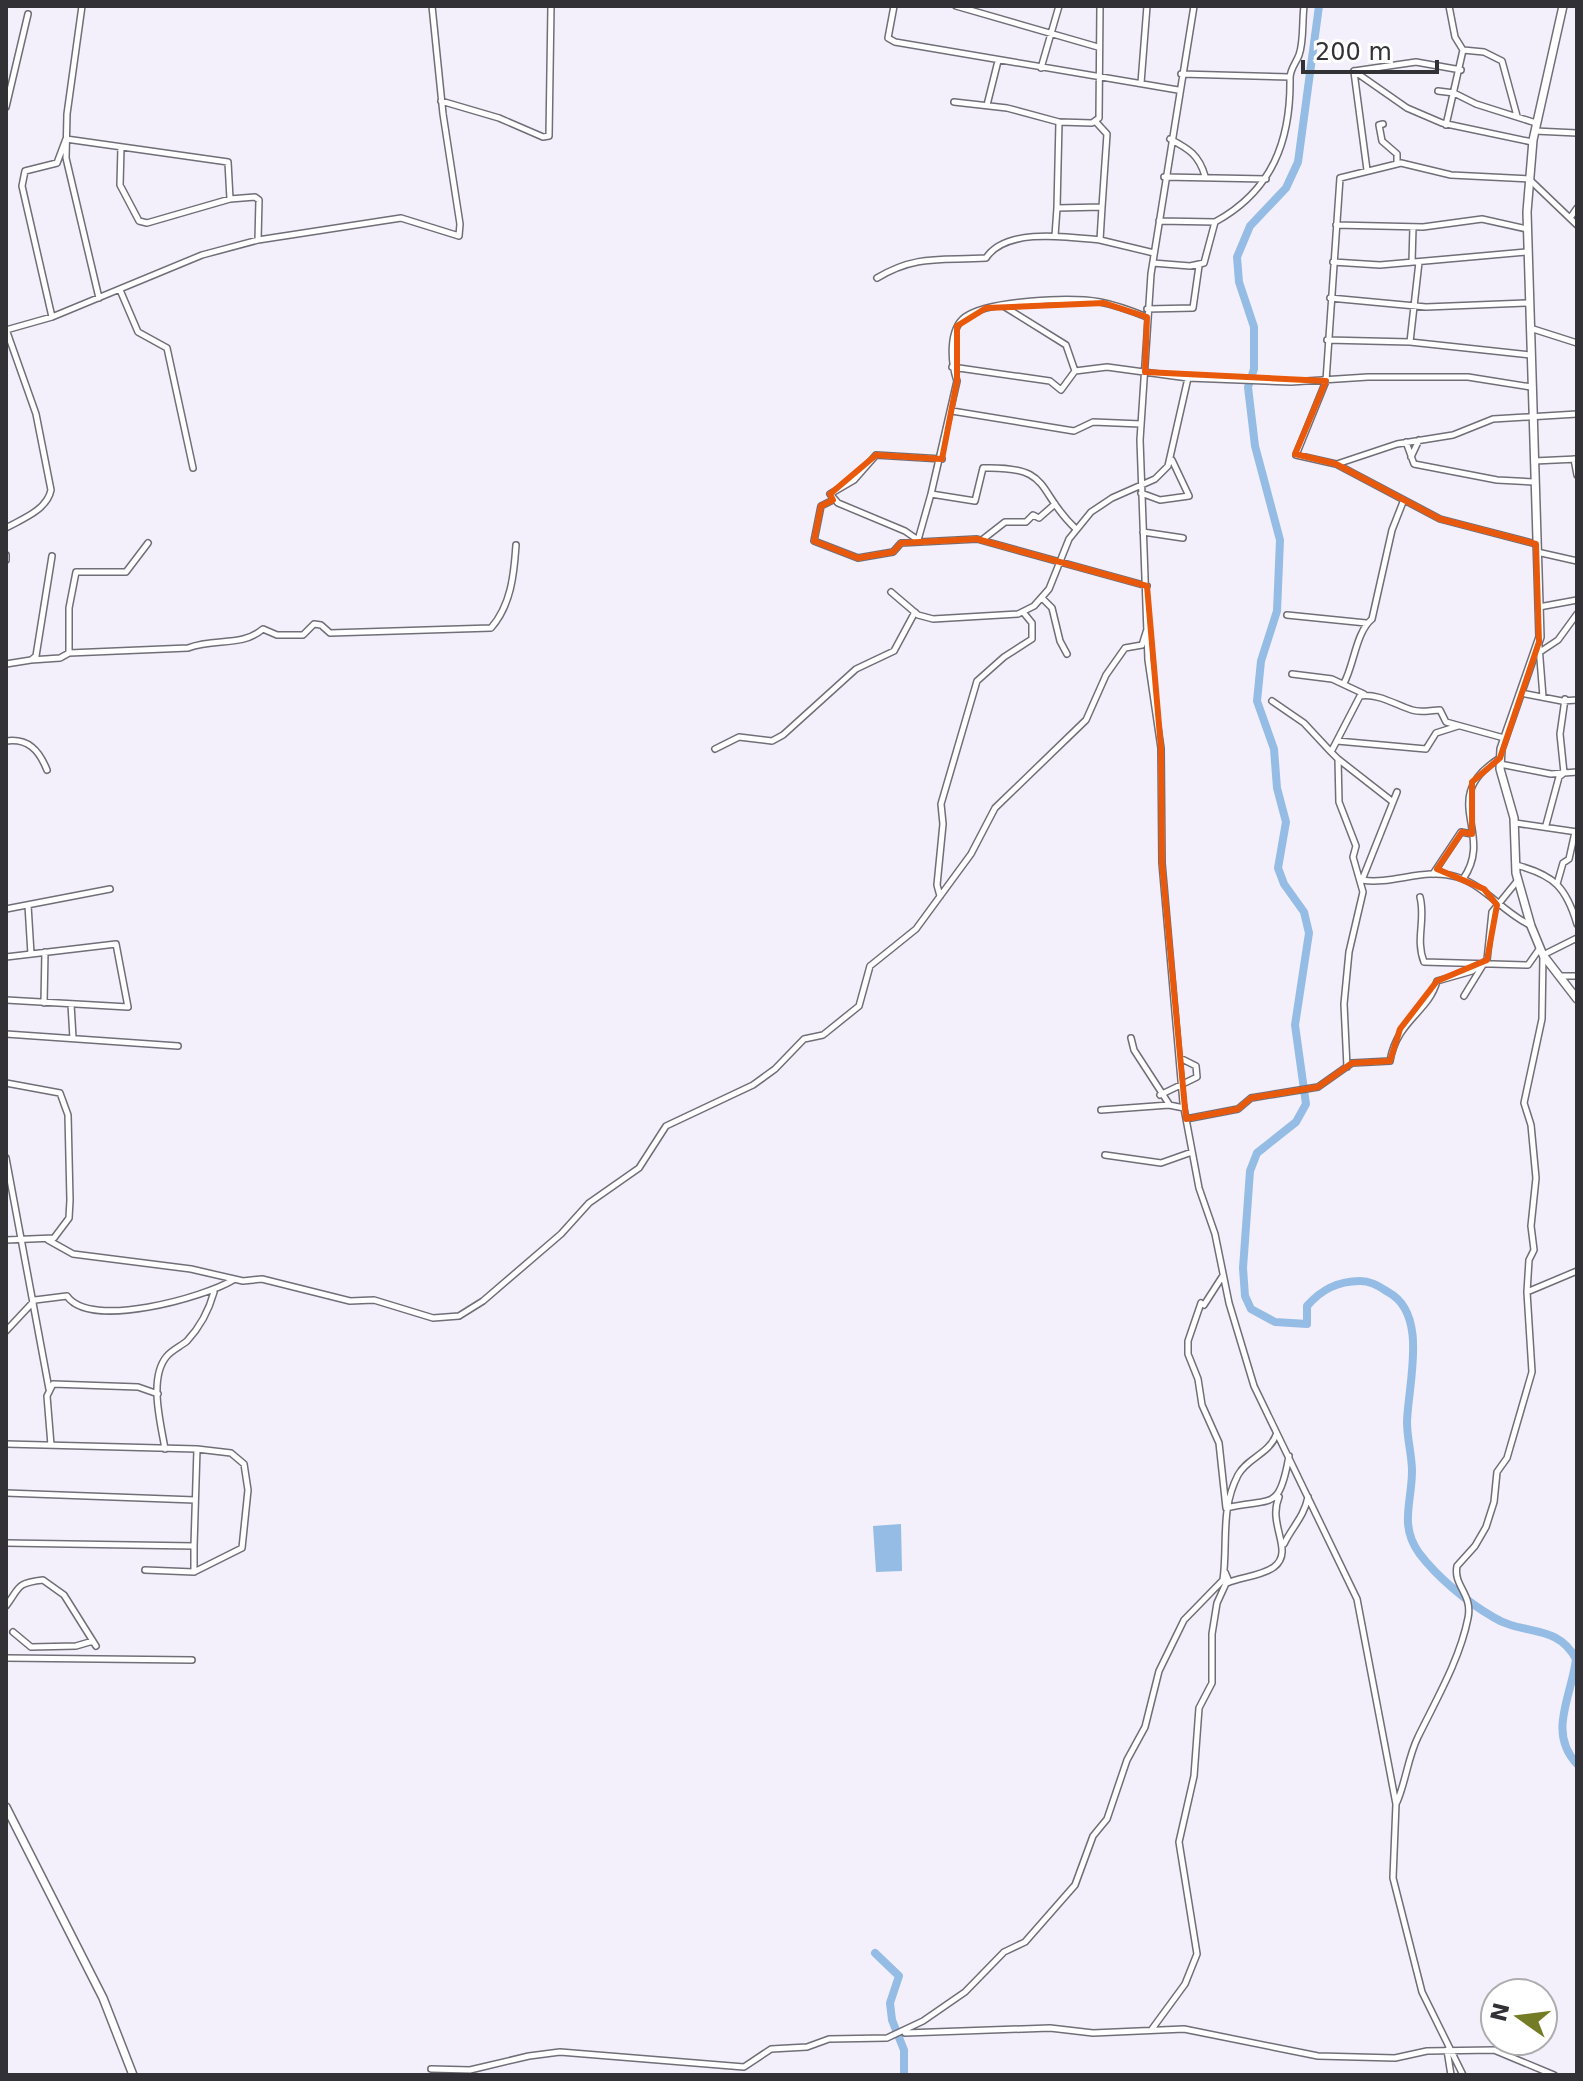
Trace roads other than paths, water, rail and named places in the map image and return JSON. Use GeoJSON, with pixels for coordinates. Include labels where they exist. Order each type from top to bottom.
{"type":"FeatureCollection","features":[{"type":"Feature","properties":{"kind":"street"},"geometry":{"type":"LineString","coordinates":[[82,6],[66,139],[71,187],[99,298]]}},
{"type":"Feature","properties":{"kind":"street"},"geometry":{"type":"LineString","coordinates":[[6,528],[34,512],[48,500],[51,490],[36,414],[7,331],[52,317],[202,255],[258,240],[401,218],[459,236],[432,6]]}},
{"type":"Feature","properties":{"kind":"street"},"geometry":{"type":"LineString","coordinates":[[441,101],[499,118],[543,137],[549,136],[551,6]]}},
{"type":"Feature","properties":{"kind":"street"},"geometry":{"type":"LineString","coordinates":[[894,6],[888,38],[895,42],[1178,90]]}},
{"type":"Feature","properties":{"kind":"street"},"geometry":{"type":"LineString","coordinates":[[956,6],[1050,36],[1098,47]]}},
{"type":"Feature","properties":{"kind":"street"},"geometry":{"type":"LineString","coordinates":[[1041,68],[1059,6]]}},
{"type":"Feature","properties":{"kind":"street"},"geometry":{"type":"LineString","coordinates":[[1100,6],[1096,122],[1107,134],[1100,240]]}},
{"type":"Feature","properties":{"kind":"street"},"geometry":{"type":"LineString","coordinates":[[1141,83],[1147,6]]}},
{"type":"Feature","properties":{"kind":"street"},"geometry":{"type":"LineString","coordinates":[[1194,6],[1164,177],[1147,309],[1140,485],[1149,625],[1148,660],[1161,748],[1162,863],[1184,1108],[1192,1152],[1245,1358],[1276,1435],[1289,1455],[1330,1549],[1357,1599],[1396,1804],[1392,1875],[1422,1992],[1463,2075]]}},
{"type":"Feature","properties":{"kind":"street"},"geometry":{"type":"LineString","coordinates":[[1159,221],[1215,222],[1239,210],[1266,179],[1288,122],[1290,77],[1300,52],[1304,6]]}},
{"type":"Feature","properties":{"kind":"street"},"geometry":{"type":"LineString","coordinates":[[1446,125],[1461,70],[1463,50],[1455,37],[1449,6]]}},
{"type":"Feature","properties":{"kind":"street"},"geometry":{"type":"LineString","coordinates":[[1543,697],[1531,417],[1527,229],[1532,142],[1563,6]]}},
{"type":"Feature","properties":{"kind":"street"},"geometry":{"type":"LineString","coordinates":[[6,107],[28,14]]}},
{"type":"Feature","properties":{"kind":"street"},"geometry":{"type":"LineString","coordinates":[[1463,50],[1484,52],[1502,61],[1517,117]]}},
{"type":"Feature","properties":{"kind":"street"},"geometry":{"type":"LineString","coordinates":[[987,105],[998,61]]}},
{"type":"Feature","properties":{"kind":"street"},"geometry":{"type":"LineString","coordinates":[[1354,71],[1416,62],[1461,70]]}},
{"type":"Feature","properties":{"kind":"street"},"geometry":{"type":"LineString","coordinates":[[1354,71],[1407,108],[1446,125],[1532,142]]}},
{"type":"Feature","properties":{"kind":"street"},"geometry":{"type":"LineString","coordinates":[[1354,71],[1367,170]]}},
{"type":"Feature","properties":{"kind":"street"},"geometry":{"type":"LineString","coordinates":[[1181,74],[1290,77]]}},
{"type":"Feature","properties":{"kind":"street"},"geometry":{"type":"LineString","coordinates":[[1438,91],[1454,93],[1535,127],[1577,133]]}},
{"type":"Feature","properties":{"kind":"street"},"geometry":{"type":"LineString","coordinates":[[954,102],[987,105],[1059,122],[1096,122]]}},
{"type":"Feature","properties":{"kind":"street"},"geometry":{"type":"LineString","coordinates":[[1055,236],[1059,122]]}},
{"type":"Feature","properties":{"kind":"street"},"geometry":{"type":"LineString","coordinates":[[1383,124],[1379,125],[1382,141],[1397,154],[1397,164]]}},
{"type":"Feature","properties":{"kind":"street"},"geometry":{"type":"LineString","coordinates":[[66,139],[228,162],[230,199]]}},
{"type":"Feature","properties":{"kind":"street"},"geometry":{"type":"LineString","coordinates":[[52,317],[22,186],[25,171],[57,163],[66,139]]}},
{"type":"Feature","properties":{"kind":"street"},"geometry":{"type":"LineString","coordinates":[[1170,139],[1191,150],[1201,161],[1205,176]]}},
{"type":"Feature","properties":{"kind":"street"},"geometry":{"type":"LineString","coordinates":[[121,147],[120,185],[139,221],[152,222],[230,199],[255,197],[259,200],[258,240]]}},
{"type":"Feature","properties":{"kind":"street"},"geometry":{"type":"LineString","coordinates":[[1577,225],[1529,179],[1451,175],[1397,164],[1340,178],[1326,381],[1296,455],[1336,464],[1375,483],[1403,502],[1462,526],[1577,561]]}},
{"type":"Feature","properties":{"kind":"street"},"geometry":{"type":"LineString","coordinates":[[1164,177],[1266,179]]}},
{"type":"Feature","properties":{"kind":"street"},"geometry":{"type":"LineString","coordinates":[[1057,208],[1102,207]]}},
{"type":"Feature","properties":{"kind":"street"},"geometry":{"type":"LineString","coordinates":[[1570,218],[1577,208]]}},
{"type":"Feature","properties":{"kind":"street"},"geometry":{"type":"LineString","coordinates":[[1336,225],[1413,227],[1482,219],[1527,229]]}},
{"type":"Feature","properties":{"kind":"street"},"geometry":{"type":"LineString","coordinates":[[1147,309],[1193,308],[1199,266],[1208,253],[1215,222]]}},
{"type":"Feature","properties":{"kind":"street"},"geometry":{"type":"LineString","coordinates":[[1410,342],[1415,305],[1413,227]]}},
{"type":"Feature","properties":{"kind":"street"},"geometry":{"type":"LineString","coordinates":[[877,278],[907,262],[936,258],[986,258],[1000,246],[1026,237],[1100,240],[1154,253]]}},
{"type":"Feature","properties":{"kind":"street"},"geometry":{"type":"LineString","coordinates":[[1333,262],[1380,265],[1527,252]]}},
{"type":"Feature","properties":{"kind":"street"},"geometry":{"type":"LineString","coordinates":[[1153,263],[1199,266]]}},
{"type":"Feature","properties":{"kind":"street"},"geometry":{"type":"LineString","coordinates":[[120,290],[138,332],[167,348],[193,468]]}},
{"type":"Feature","properties":{"kind":"street"},"geometry":{"type":"LineString","coordinates":[[1330,298],[1415,305],[1529,303]]}},
{"type":"Feature","properties":{"kind":"street"},"geometry":{"type":"LineString","coordinates":[[918,540],[942,459],[952,411],[957,381],[952,367],[957,326],[966,317],[986,308],[1091,301],[1147,317]]}},
{"type":"Feature","properties":{"kind":"street"},"geometry":{"type":"LineString","coordinates":[[1004,306],[1066,345],[1075,371]]}},
{"type":"Feature","properties":{"kind":"street"},"geometry":{"type":"LineString","coordinates":[[1530,328],[1577,343]]}},
{"type":"Feature","properties":{"kind":"street"},"geometry":{"type":"LineString","coordinates":[[1327,340],[1410,342],[1530,355]]}},
{"type":"Feature","properties":{"kind":"street"},"geometry":{"type":"LineString","coordinates":[[952,367],[1050,381],[1061,390],[1075,371],[1107,367],[1188,378],[1326,381],[1368,377],[1468,377],[1531,387]]}},
{"type":"Feature","properties":{"kind":"street"},"geometry":{"type":"LineString","coordinates":[[891,592],[915,612],[933,619],[1023,612],[1042,598],[1076,529],[1100,505],[1155,479],[1172,459],[1188,378]]}},
{"type":"Feature","properties":{"kind":"street"},"geometry":{"type":"LineString","coordinates":[[952,411],[1074,431],[1093,422],[1141,424]]}},
{"type":"Feature","properties":{"kind":"street"},"geometry":{"type":"LineString","coordinates":[[1336,464],[1406,442],[1453,435],[1493,419],[1577,414]]}},
{"type":"Feature","properties":{"kind":"street"},"geometry":{"type":"LineString","coordinates":[[1411,458],[1419,440]]}},
{"type":"Feature","properties":{"kind":"street"},"geometry":{"type":"LineString","coordinates":[[1406,442],[1414,464],[1497,480],[1534,482]]}},
{"type":"Feature","properties":{"kind":"street"},"geometry":{"type":"LineString","coordinates":[[918,540],[905,531],[833,500],[830,494],[854,480],[876,455],[942,459]]}},
{"type":"Feature","properties":{"kind":"street"},"geometry":{"type":"LineString","coordinates":[[1141,493],[1160,500],[1189,496],[1172,459]]}},
{"type":"Feature","properties":{"kind":"street"},"geometry":{"type":"LineString","coordinates":[[1533,461],[1576,459],[1577,475]]}},
{"type":"Feature","properties":{"kind":"street"},"geometry":{"type":"LineString","coordinates":[[931,494],[975,501],[983,468],[1012,468],[1035,476],[1046,486],[1055,504],[1076,529]]}},
{"type":"Feature","properties":{"kind":"street"},"geometry":{"type":"LineString","coordinates":[[833,500],[821,506],[814,541],[858,558],[893,552],[901,543],[918,540],[981,540],[1147,586]]}},
{"type":"Feature","properties":{"kind":"street"},"geometry":{"type":"LineString","coordinates":[[1287,615],[1366,623],[1372,619],[1392,530],[1403,502]]}},
{"type":"Feature","properties":{"kind":"street"},"geometry":{"type":"LineString","coordinates":[[981,540],[1005,522],[1021,524],[1033,515],[1039,518],[1055,504]]}},
{"type":"Feature","properties":{"kind":"street"},"geometry":{"type":"LineString","coordinates":[[1143,532],[1183,538]]}},
{"type":"Feature","properties":{"kind":"street"},"geometry":{"type":"LineString","coordinates":[[69,653],[69,608],[76,572],[126,572],[148,543]]}},
{"type":"Feature","properties":{"kind":"street"},"geometry":{"type":"LineString","coordinates":[[6,664],[60,658],[69,653],[188,648],[209,642],[248,641],[263,629],[277,635],[303,635],[314,624],[330,633],[491,628],[500,617],[514,578],[516,545]]}},
{"type":"Feature","properties":{"kind":"street"},"geometry":{"type":"LineString","coordinates":[[31,660],[36,656],[52,556]]}},
{"type":"Feature","properties":{"kind":"street"},"geometry":{"type":"LineString","coordinates":[[1042,598],[1052,608],[1060,641],[1067,654]]}},
{"type":"Feature","properties":{"kind":"street"},"geometry":{"type":"LineString","coordinates":[[1539,607],[1577,600]]}},
{"type":"Feature","properties":{"kind":"street"},"geometry":{"type":"LineString","coordinates":[[715,749],[739,737],[772,741],[783,735],[856,669],[894,651],[915,612]]}},
{"type":"Feature","properties":{"kind":"street"},"geometry":{"type":"LineString","coordinates":[[940,896],[937,885],[943,824],[941,804],[969,706],[977,681],[1004,657],[1032,639],[1032,623],[1023,612]]}},
{"type":"Feature","properties":{"kind":"street"},"geometry":{"type":"LineString","coordinates":[[1540,652],[1558,640],[1577,614]]}},
{"type":"Feature","properties":{"kind":"street"},"geometry":{"type":"LineString","coordinates":[[1344,683],[1354,666],[1366,623]]}},
{"type":"Feature","properties":{"kind":"street"},"geometry":{"type":"LineString","coordinates":[[48,1240],[73,1254],[191,1269],[234,1280],[262,1279],[350,1301],[374,1300],[433,1318],[459,1316],[483,1301],[561,1234],[589,1203],[639,1168],[666,1126],[753,1085],[804,1039],[823,1035],[859,1006],[870,966],[916,929],[971,854],[995,808],[1086,720],[1106,675],[1125,648],[1142,645],[1143,634],[1149,625]]}},
{"type":"Feature","properties":{"kind":"street"},"geometry":{"type":"LineString","coordinates":[[1539,642],[1504,738],[1500,761],[1515,823],[1518,880],[1531,926],[1541,952],[1577,999]]}},
{"type":"Feature","properties":{"kind":"street"},"geometry":{"type":"LineString","coordinates":[[1292,674],[1344,683],[1416,712],[1440,710],[1446,722],[1504,738]]}},
{"type":"Feature","properties":{"kind":"street"},"geometry":{"type":"LineString","coordinates":[[1521,693],[1562,701],[1577,700]]}},
{"type":"Feature","properties":{"kind":"street"},"geometry":{"type":"LineString","coordinates":[[1331,752],[1360,696],[1365,694]]}},
{"type":"Feature","properties":{"kind":"street"},"geometry":{"type":"LineString","coordinates":[[1564,773],[1560,734],[1565,699]]}},
{"type":"Feature","properties":{"kind":"street"},"geometry":{"type":"LineString","coordinates":[[1272,701],[1304,723],[1338,759],[1393,802]]}},
{"type":"Feature","properties":{"kind":"street"},"geometry":{"type":"LineString","coordinates":[[1337,741],[1426,749],[1436,733],[1459,726]]}},
{"type":"Feature","properties":{"kind":"street"},"geometry":{"type":"LineString","coordinates":[[6,741],[16,740],[36,749],[47,770]]}},
{"type":"Feature","properties":{"kind":"street"},"geometry":{"type":"LineString","coordinates":[[1338,759],[1339,802],[1356,846],[1353,857],[1363,892],[1349,952],[1345,993],[1347,1067]]}},
{"type":"Feature","properties":{"kind":"street"},"geometry":{"type":"LineString","coordinates":[[1463,879],[1476,855],[1468,816],[1472,782],[1483,768],[1500,761],[1541,773],[1577,772]]}},
{"type":"Feature","properties":{"kind":"street"},"geometry":{"type":"LineString","coordinates":[[1546,825],[1559,777],[1564,773]]}},
{"type":"Feature","properties":{"kind":"street"},"geometry":{"type":"LineString","coordinates":[[1362,880],[1397,792]]}},
{"type":"Feature","properties":{"kind":"street"},"geometry":{"type":"LineString","coordinates":[[1515,823],[1546,825],[1576,832],[1569,859],[1563,863],[1557,884]]}},
{"type":"Feature","properties":{"kind":"street"},"geometry":{"type":"LineString","coordinates":[[1433,874],[1461,832],[1472,834]]}},
{"type":"Feature","properties":{"kind":"street"},"geometry":{"type":"LineString","coordinates":[[1569,859],[1577,862]]}},
{"type":"Feature","properties":{"kind":"street"},"geometry":{"type":"LineString","coordinates":[[1516,865],[1546,875],[1557,884],[1570,899],[1577,924]]}},
{"type":"Feature","properties":{"kind":"street"},"geometry":{"type":"LineString","coordinates":[[1362,880],[1433,874],[1463,879],[1484,889],[1497,905],[1531,926]]}},
{"type":"Feature","properties":{"kind":"street"},"geometry":{"type":"LineString","coordinates":[[1464,996],[1483,964],[1489,923],[1497,905],[1518,880]]}},
{"type":"Feature","properties":{"kind":"street"},"geometry":{"type":"LineString","coordinates":[[6,909],[110,889]]}},
{"type":"Feature","properties":{"kind":"street"},"geometry":{"type":"LineString","coordinates":[[1420,897],[1423,911],[1418,945],[1424,962],[1528,965],[1541,952],[1577,938]]}},
{"type":"Feature","properties":{"kind":"street"},"geometry":{"type":"LineString","coordinates":[[28,905],[31,954]]}},
{"type":"Feature","properties":{"kind":"street"},"geometry":{"type":"LineString","coordinates":[[6,957],[116,944],[128,1007],[6,1000]]}},
{"type":"Feature","properties":{"kind":"street"},"geometry":{"type":"LineString","coordinates":[[44,1003],[45,952]]}},
{"type":"Feature","properties":{"kind":"street"},"geometry":{"type":"LineString","coordinates":[[1396,1804],[1415,1743],[1437,1701],[1466,1626],[1470,1600],[1458,1581],[1457,1566],[1475,1546],[1486,1527],[1494,1502],[1497,1472],[1507,1458],[1531,1378],[1527,1292],[1529,1260],[1534,1250],[1531,1226],[1536,1178],[1531,1125],[1524,1103],[1542,1019],[1541,952]]}},
{"type":"Feature","properties":{"kind":"street"},"geometry":{"type":"LineString","coordinates":[[1186,1119],[1238,1109],[1251,1098],[1318,1087],[1352,1063],[1390,1061],[1400,1029],[1434,993],[1437,981],[1483,964]]}},
{"type":"Feature","properties":{"kind":"street"},"geometry":{"type":"LineString","coordinates":[[1560,976],[1577,976]]}},
{"type":"Feature","properties":{"kind":"street"},"geometry":{"type":"LineString","coordinates":[[71,1004],[73,1038]]}},
{"type":"Feature","properties":{"kind":"street"},"geometry":{"type":"LineString","coordinates":[[6,1034],[178,1046]]}},
{"type":"Feature","properties":{"kind":"street"},"geometry":{"type":"LineString","coordinates":[[1131,1038],[1160,1095],[1169,1105]]}},
{"type":"Feature","properties":{"kind":"street"},"geometry":{"type":"LineString","coordinates":[[1160,1095],[1181,1082],[1192,1080],[1198,1073],[1196,1066],[1180,1058]]}},
{"type":"Feature","properties":{"kind":"street"},"geometry":{"type":"LineString","coordinates":[[6,1083],[60,1093],[68,1115],[69,1218],[63,1231],[48,1240],[6,1240]]}},
{"type":"Feature","properties":{"kind":"street"},"geometry":{"type":"LineString","coordinates":[[1101,1110],[1169,1105],[1184,1108]]}},
{"type":"Feature","properties":{"kind":"street"},"geometry":{"type":"LineString","coordinates":[[1105,1155],[1161,1163],[1192,1152]]}},
{"type":"Feature","properties":{"kind":"street"},"geometry":{"type":"LineString","coordinates":[[6,1158],[31,1306],[49,1389],[51,1445]]}},
{"type":"Feature","properties":{"kind":"street"},"geometry":{"type":"LineString","coordinates":[[1527,1292],[1577,1271]]}},
{"type":"Feature","properties":{"kind":"street"},"geometry":{"type":"LineString","coordinates":[[1221,1587],[1226,1508],[1219,1443],[1202,1405],[1198,1379],[1188,1354],[1188,1341],[1201,1303],[1204,1305],[1223,1274]]}},
{"type":"Feature","properties":{"kind":"street"},"geometry":{"type":"LineString","coordinates":[[6,1331],[35,1300],[62,1296],[87,1306],[132,1311],[214,1292],[234,1280]]}},
{"type":"Feature","properties":{"kind":"street"},"geometry":{"type":"LineString","coordinates":[[165,1449],[158,1394],[159,1374],[166,1357],[189,1339],[209,1312],[214,1292]]}},
{"type":"Feature","properties":{"kind":"street"},"geometry":{"type":"LineString","coordinates":[[49,1389],[62,1383],[149,1389],[158,1394]]}},
{"type":"Feature","properties":{"kind":"street"},"geometry":{"type":"LineString","coordinates":[[1226,1508],[1241,1470],[1273,1443],[1276,1435]]}},
{"type":"Feature","properties":{"kind":"street"},"geometry":{"type":"LineString","coordinates":[[6,1444],[197,1449],[231,1453],[244,1464],[247,1510],[242,1548],[194,1572],[145,1570]]}},
{"type":"Feature","properties":{"kind":"street"},"geometry":{"type":"LineString","coordinates":[[194,1572],[197,1449]]}},
{"type":"Feature","properties":{"kind":"street"},"geometry":{"type":"LineString","coordinates":[[1284,1545],[1275,1526],[1275,1505],[1289,1455]]}},
{"type":"Feature","properties":{"kind":"street"},"geometry":{"type":"LineString","coordinates":[[1226,1508],[1249,1501],[1269,1503],[1280,1492]]}},
{"type":"Feature","properties":{"kind":"street"},"geometry":{"type":"LineString","coordinates":[[6,1493],[195,1500]]}},
{"type":"Feature","properties":{"kind":"street"},"geometry":{"type":"LineString","coordinates":[[441,2075],[431,2069],[470,2070],[560,2052],[744,2067],[771,2049],[807,2047],[829,2039],[887,2038],[904,2033],[946,2007],[1004,1952],[1025,1942],[1075,1885],[1093,1836],[1107,1819],[1127,1760],[1145,1727],[1159,1671],[1184,1620],[1221,1587],[1275,1566],[1302,1516],[1308,1496]]}},
{"type":"Feature","properties":{"kind":"street"},"geometry":{"type":"LineString","coordinates":[[6,1543],[194,1546]]}},
{"type":"Feature","properties":{"kind":"street"},"geometry":{"type":"LineString","coordinates":[[1151,2030],[1185,1984],[1197,1954],[1179,1842],[1194,1776],[1199,1708],[1212,1683],[1212,1634],[1224,1569]]}},
{"type":"Feature","properties":{"kind":"street"},"geometry":{"type":"LineString","coordinates":[[6,1606],[15,1588],[27,1582],[43,1580],[64,1595],[95,1643],[31,1647],[13,1632]]}},
{"type":"Feature","properties":{"kind":"street"},"geometry":{"type":"LineString","coordinates":[[6,1658],[192,1660]]}},
{"type":"Feature","properties":{"kind":"street"},"geometry":{"type":"LineString","coordinates":[[6,1807],[103,1998],[133,2075]]}},
{"type":"Feature","properties":{"kind":"street"},"geometry":{"type":"LineString","coordinates":[[904,2033],[1194,2030],[1304,2055],[1395,2058],[1427,2051],[1502,2051],[1554,2075]]}},
{"type":"Feature","properties":{"kind":"street"},"geometry":{"type":"LineString","coordinates":[[1449,2051],[1451,2075]]}},
{"type":"Feature","properties":{"kind":"water"},"geometry":{"type":"Polygon","coordinates":[[[901,1524],[902,1571],[876,1572],[873,1526],[901,1524]]]}},
{"type":"Feature","properties":{"kind":"waterway"},"geometry":{"type":"LineString","coordinates":[[1319,6],[1298,162],[1286,188],[1250,226],[1237,257],[1239,282],[1254,327],[1254,369],[1248,387],[1255,446],[1280,540],[1277,611],[1261,661],[1257,701],[1274,749],[1277,788],[1286,822],[1278,868],[1284,884],[1304,912],[1309,933],[1295,1025],[1306,1104],[1296,1122],[1257,1153],[1250,1171],[1243,1268],[1245,1296],[1251,1309],[1275,1322],[1307,1324],[1307,1306],[1324,1291],[1344,1283],[1371,1283],[1401,1302],[1408,1316],[1413,1351],[1407,1422],[1412,1471],[1409,1533],[1419,1553],[1443,1580],[1483,1611],[1504,1623],[1549,1635],[1568,1648],[1576,1659],[1562,1726],[1568,1752],[1577,1764]]}},
{"type":"Feature","properties":{"kind":"waterway"},"geometry":{"type":"LineString","coordinates":[[875,1953],[899,1976],[890,2003],[892,2020],[904,2050],[904,2075]]}}]}
